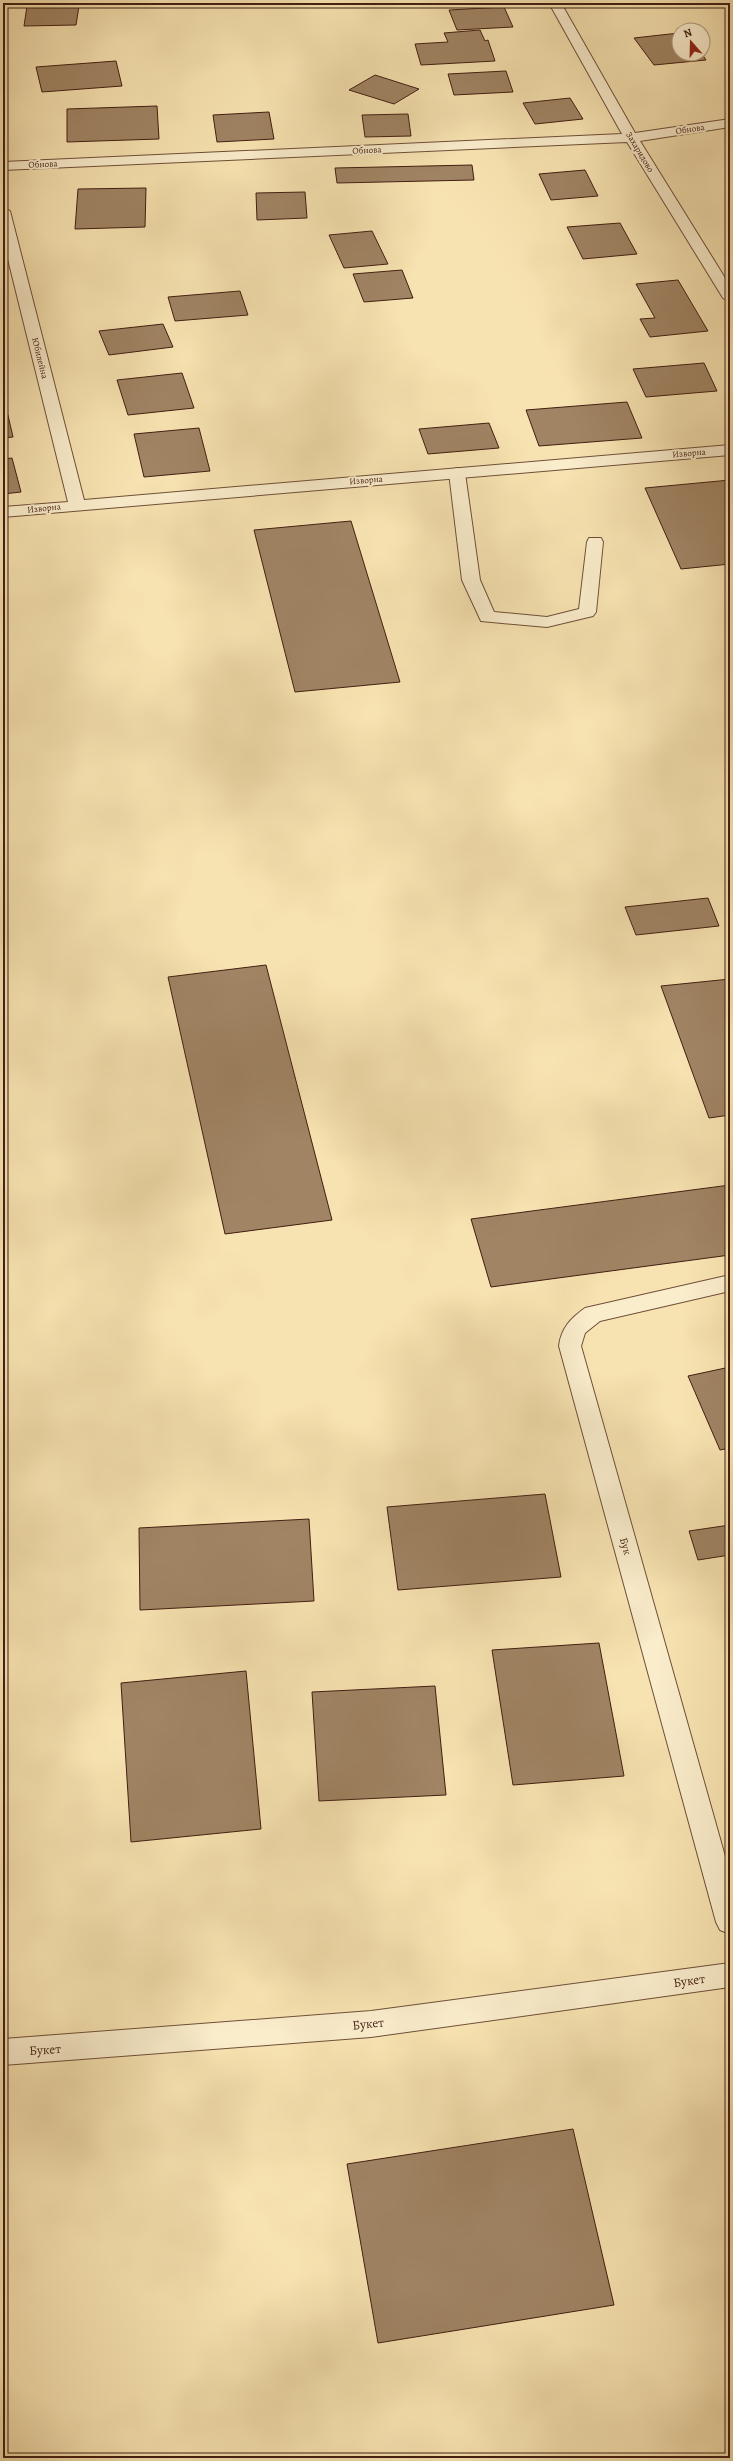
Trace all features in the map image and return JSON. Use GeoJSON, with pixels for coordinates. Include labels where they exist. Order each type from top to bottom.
{"type":"FeatureCollection","features":[{"type":"Feature","properties":{"kind":"street","name":"Захаридово"},"geometry":{"type":"LineString","coordinates":[[555,3],[631,138],[730,298]]}},
{"type":"Feature","properties":{"kind":"street","name":"Обнова"},"geometry":{"type":"LineString","coordinates":[[3,166],[631,138],[730,123]]}},
{"type":"Feature","properties":{"kind":"street","name":"Юбилейна"},"geometry":{"type":"LineString","coordinates":[[3,211],[77,504]]}},
{"type":"Feature","properties":{"kind":"street","name":"Изворна"},"geometry":{"type":"LineString","coordinates":[[3,512],[77,504],[730,450]]}},
{"type":"Feature","properties":{"kind":"street"},"geometry":{"type":"LineString","coordinates":[[457,473],[471,580],[487,617],[547,622],[587,612],[595,542]]}},
{"type":"Feature","properties":{"kind":"street","name":"Бук"},"geometry":{"type":"LineString","coordinates":[[730,1283],[593,1314],[578,1324],[571,1334],[570,1346],[730,1922]]}},
{"type":"Feature","properties":{"kind":"street","name":"Букет"},"geometry":{"type":"LineString","coordinates":[[3,2052],[371,2024],[730,1975]]}},
{"type":"Feature","properties":{"kind":"building"},"geometry":{"type":"Polygon","coordinates":[[[27,6],[79,6],[76,25],[24,26],[27,6]]]}},
{"type":"Feature","properties":{"kind":"building"},"geometry":{"type":"Polygon","coordinates":[[[504,7],[513,27],[457,30],[449,10],[504,7]]]}},
{"type":"Feature","properties":{"kind":"building"},"geometry":{"type":"Polygon","coordinates":[[[480,30],[485,41],[488,40],[495,61],[421,65],[415,44],[448,42],[444,33],[480,30]]]}},
{"type":"Feature","properties":{"kind":"building"},"geometry":{"type":"Polygon","coordinates":[[[671,34],[671,62],[685,62],[654,65],[634,38],[671,34]]]}},
{"type":"Feature","properties":{"kind":"building"},"geometry":{"type":"Polygon","coordinates":[[[116,61],[122,86],[42,92],[36,67],[116,61]]]}},
{"type":"Feature","properties":{"kind":"building"},"geometry":{"type":"Polygon","coordinates":[[[506,71],[513,92],[454,95],[448,74],[506,71]]]}},
{"type":"Feature","properties":{"kind":"building"},"geometry":{"type":"Polygon","coordinates":[[[375,75],[419,89],[394,104],[349,90],[375,75]]]}},
{"type":"Feature","properties":{"kind":"building"},"geometry":{"type":"Polygon","coordinates":[[[570,98],[583,119],[535,124],[523,103],[570,98]]]}},
{"type":"Feature","properties":{"kind":"building"},"geometry":{"type":"Polygon","coordinates":[[[157,106],[159,139],[67,142],[67,109],[157,106]]]}},
{"type":"Feature","properties":{"kind":"building"},"geometry":{"type":"Polygon","coordinates":[[[269,112],[274,139],[217,142],[213,115],[269,112]]]}},
{"type":"Feature","properties":{"kind":"building"},"geometry":{"type":"Polygon","coordinates":[[[408,114],[411,136],[365,137],[362,115],[408,114]]]}},
{"type":"Feature","properties":{"kind":"building"},"geometry":{"type":"Polygon","coordinates":[[[472,165],[474,180],[337,183],[335,168],[472,165]]]}},
{"type":"Feature","properties":{"kind":"building"},"geometry":{"type":"Polygon","coordinates":[[[585,170],[598,196],[551,200],[539,174],[585,170]]]}},
{"type":"Feature","properties":{"kind":"building"},"geometry":{"type":"Polygon","coordinates":[[[146,188],[145,227],[75,229],[78,189],[146,188]]]}},
{"type":"Feature","properties":{"kind":"building"},"geometry":{"type":"Polygon","coordinates":[[[305,192],[307,218],[257,220],[256,193],[305,192]]]}},
{"type":"Feature","properties":{"kind":"building"},"geometry":{"type":"Polygon","coordinates":[[[620,223],[637,254],[583,259],[567,227],[620,223]]]}},
{"type":"Feature","properties":{"kind":"building"},"geometry":{"type":"Polygon","coordinates":[[[372,231],[388,264],[344,268],[329,235],[372,231]]]}},
{"type":"Feature","properties":{"kind":"building"},"geometry":{"type":"Polygon","coordinates":[[[402,270],[413,298],[364,302],[353,274],[402,270]]]}},
{"type":"Feature","properties":{"kind":"building"},"geometry":{"type":"Polygon","coordinates":[[[678,280],[708,331],[650,337],[640,319],[655,318],[636,284],[678,280]]]}},
{"type":"Feature","properties":{"kind":"building"},"geometry":{"type":"Polygon","coordinates":[[[240,291],[248,315],[175,321],[168,297],[240,291]]]}},
{"type":"Feature","properties":{"kind":"building"},"geometry":{"type":"Polygon","coordinates":[[[163,324],[173,347],[109,355],[99,331],[163,324]]]}},
{"type":"Feature","properties":{"kind":"building"},"geometry":{"type":"Polygon","coordinates":[[[704,363],[717,391],[646,397],[633,369],[704,363]]]}},
{"type":"Feature","properties":{"kind":"building"},"geometry":{"type":"Polygon","coordinates":[[[182,373],[194,408],[128,415],[117,380],[182,373]]]}},
{"type":"Feature","properties":{"kind":"building"},"geometry":{"type":"Polygon","coordinates":[[[3,394],[13,437],[3,438],[3,394]]]}},
{"type":"Feature","properties":{"kind":"building"},"geometry":{"type":"Polygon","coordinates":[[[627,402],[642,438],[539,446],[526,410],[627,402]]]}},
{"type":"Feature","properties":{"kind":"building"},"geometry":{"type":"Polygon","coordinates":[[[489,423],[499,448],[428,454],[419,429],[489,423]]]}},
{"type":"Feature","properties":{"kind":"building"},"geometry":{"type":"Polygon","coordinates":[[[199,428],[210,471],[144,477],[134,434],[199,428]]]}},
{"type":"Feature","properties":{"kind":"building"},"geometry":{"type":"Polygon","coordinates":[[[12,458],[21,492],[3,494],[3,459],[12,458]]]}},
{"type":"Feature","properties":{"kind":"building"},"geometry":{"type":"Polygon","coordinates":[[[730,480],[730,564],[681,569],[645,488],[730,480]]]}},
{"type":"Feature","properties":{"kind":"building"},"geometry":{"type":"Polygon","coordinates":[[[351,521],[400,682],[295,692],[254,530],[351,521]]]}},
{"type":"Feature","properties":{"kind":"building"},"geometry":{"type":"Polygon","coordinates":[[[708,898],[719,926],[636,935],[625,907],[708,898]]]}},
{"type":"Feature","properties":{"kind":"building"},"geometry":{"type":"Polygon","coordinates":[[[266,965],[332,1220],[225,1234],[168,977],[266,965]]]}},
{"type":"Feature","properties":{"kind":"building"},"geometry":{"type":"Polygon","coordinates":[[[730,979],[730,1115],[709,1118],[661,986],[730,979]]]}},
{"type":"Feature","properties":{"kind":"building"},"geometry":{"type":"Polygon","coordinates":[[[730,1185],[730,1255],[491,1287],[471,1219],[730,1185]]]}},
{"type":"Feature","properties":{"kind":"building"},"geometry":{"type":"Polygon","coordinates":[[[730,1367],[730,1448],[720,1450],[688,1376],[730,1367]]]}},
{"type":"Feature","properties":{"kind":"building"},"geometry":{"type":"Polygon","coordinates":[[[545,1494],[561,1577],[398,1590],[387,1507],[545,1494]]]}},
{"type":"Feature","properties":{"kind":"building"},"geometry":{"type":"Polygon","coordinates":[[[309,1519],[314,1601],[140,1610],[139,1528],[309,1519]]]}},
{"type":"Feature","properties":{"kind":"building"},"geometry":{"type":"Polygon","coordinates":[[[730,1525],[730,1555],[698,1560],[689,1531],[730,1525]]]}},
{"type":"Feature","properties":{"kind":"building"},"geometry":{"type":"Polygon","coordinates":[[[599,1643],[624,1776],[513,1785],[492,1650],[599,1643]]]}},
{"type":"Feature","properties":{"kind":"building"},"geometry":{"type":"Polygon","coordinates":[[[246,1671],[261,1829],[131,1842],[121,1683],[246,1671]]]}},
{"type":"Feature","properties":{"kind":"building"},"geometry":{"type":"Polygon","coordinates":[[[435,1686],[446,1795],[319,1801],[312,1692],[435,1686]]]}},
{"type":"Feature","properties":{"kind":"building"},"geometry":{"type":"Polygon","coordinates":[[[573,2129],[614,2305],[378,2343],[347,2164],[573,2129]]]}}]}
